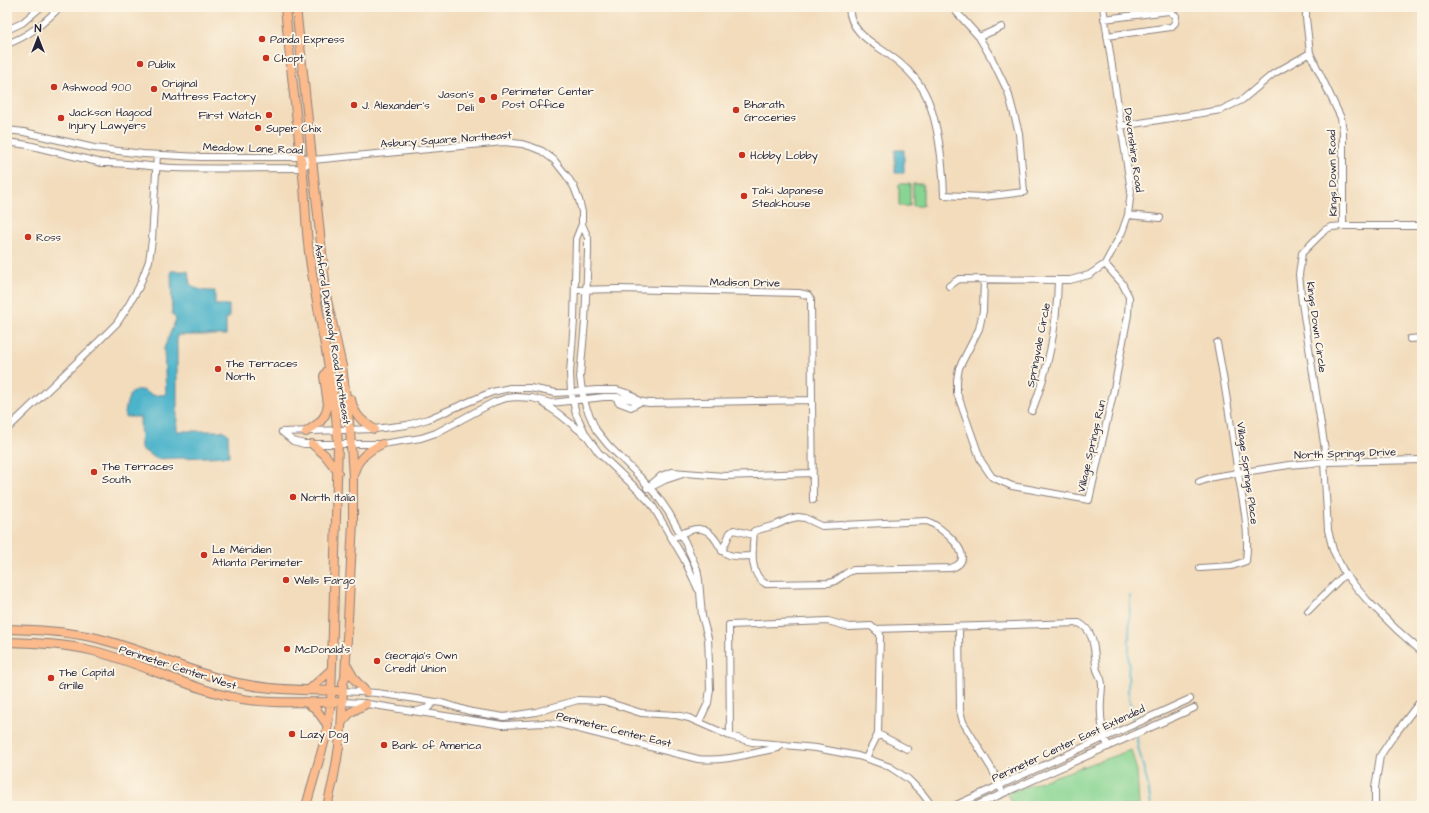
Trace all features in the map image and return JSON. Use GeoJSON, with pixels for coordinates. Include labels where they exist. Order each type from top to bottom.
{"type":"FeatureCollection","features":[{"type":"Feature","properties":{"kind":"main road","name":"Ashford Dunwoody Road Northeast"},"geometry":{"type":"LineString","coordinates":[[285,7],[302,168],[305,220],[338,430],[331,702],[328,726],[306,806]]}},
{"type":"Feature","properties":{"kind":"main road","name":"Ashford Dunwoody Road Northeast"},"geometry":{"type":"LineString","coordinates":[[296,7],[327,300],[342,366],[350,430],[353,478],[353,522],[346,678],[343,683],[342,722],[337,759],[327,806]]}},
{"type":"Feature","properties":{"kind":"main road"},"geometry":{"type":"LineString","coordinates":[[332,323],[341,340],[346,359],[352,408],[359,418],[374,429]]}},
{"type":"Feature","properties":{"kind":"main road"},"geometry":{"type":"LineString","coordinates":[[306,432],[320,422],[326,410],[327,398],[324,376],[329,368]]}},
{"type":"Feature","properties":{"kind":"main road"},"geometry":{"type":"LineString","coordinates":[[312,444],[325,455],[338,472]]}},
{"type":"Feature","properties":{"kind":"main road"},"geometry":{"type":"LineString","coordinates":[[353,478],[355,468],[363,456],[382,444]]}},
{"type":"Feature","properties":{"kind":"main road","name":"Perimeter Center West"},"geometry":{"type":"LineString","coordinates":[[7,630],[63,632],[92,637],[190,669],[248,685],[271,688],[343,691]]}},
{"type":"Feature","properties":{"kind":"main road","name":"Perimeter Center West"},"geometry":{"type":"LineString","coordinates":[[7,642],[62,645],[84,649],[117,658],[219,694],[242,699],[268,702],[343,702]]}},
{"type":"Feature","properties":{"kind":"main road"},"geometry":{"type":"LineString","coordinates":[[346,663],[348,670],[366,692]]}},
{"type":"Feature","properties":{"kind":"main road"},"geometry":{"type":"LineString","coordinates":[[186,683],[190,669]]}},
{"type":"Feature","properties":{"kind":"main road"},"geometry":{"type":"LineString","coordinates":[[309,690],[331,670]]}},
{"type":"Feature","properties":{"kind":"main road"},"geometry":{"type":"LineString","coordinates":[[305,702],[316,708],[328,726]]}},
{"type":"Feature","properties":{"kind":"main road"},"geometry":{"type":"LineString","coordinates":[[342,722],[355,709],[366,704]]}},
{"type":"Feature","properties":{"kind":"street"},"geometry":{"type":"LineString","coordinates":[[7,30],[22,23],[41,7]]}},
{"type":"Feature","properties":{"kind":"street"},"geometry":{"type":"LineString","coordinates":[[7,44],[34,31],[60,7]]}},
{"type":"Feature","properties":{"kind":"street"},"geometry":{"type":"LineString","coordinates":[[849,7],[858,31],[868,41],[889,54],[907,68],[923,89],[935,120],[943,174],[944,195],[983,197],[1024,192],[1019,133],[1008,92],[994,60],[979,37],[952,7]]}},
{"type":"Feature","properties":{"kind":"street","name":"Devonshire Road"},"geometry":{"type":"LineString","coordinates":[[1058,280],[1070,280],[1090,276],[1105,264],[1122,232],[1128,215],[1132,191],[1103,7]]}},
{"type":"Feature","properties":{"kind":"street","name":"Kings Down Road"},"geometry":{"type":"LineString","coordinates":[[1306,7],[1310,53],[1341,118],[1343,131],[1343,226]]}},
{"type":"Feature","properties":{"kind":"street"},"geometry":{"type":"LineString","coordinates":[[1104,19],[1169,11],[1176,16],[1175,23],[1171,27],[1107,36]]}},
{"type":"Feature","properties":{"kind":"street"},"geometry":{"type":"LineString","coordinates":[[979,37],[1002,27]]}},
{"type":"Feature","properties":{"kind":"street"},"geometry":{"type":"LineString","coordinates":[[1121,126],[1221,110],[1242,100],[1273,74],[1310,53]]}},
{"type":"Feature","properties":{"kind":"street","name":"Meadow Lane Road"},"geometry":{"type":"LineString","coordinates":[[7,130],[24,132],[94,148],[157,155],[300,157],[312,160]]}},
{"type":"Feature","properties":{"kind":"street","name":"Meadow Lane Road"},"geometry":{"type":"LineString","coordinates":[[7,142],[28,145],[102,164],[110,163],[156,167],[228,169],[302,168],[312,160]]}},
{"type":"Feature","properties":{"kind":"street","name":"Asbury Square Northeast"},"geometry":{"type":"LineString","coordinates":[[312,160],[504,142],[522,144],[542,151],[554,160],[574,187],[582,212],[582,224],[576,239],[575,290],[570,373],[572,400],[578,419],[588,437]]}},
{"type":"Feature","properties":{"kind":"street"},"geometry":{"type":"LineString","coordinates":[[7,430],[97,344],[127,308],[139,287],[148,261],[152,240],[157,155]]}},
{"type":"Feature","properties":{"kind":"street"},"geometry":{"type":"LineString","coordinates":[[1128,215],[1160,218]]}},
{"type":"Feature","properties":{"kind":"street","name":"Asbury Square Northeast"},"geometry":{"type":"LineString","coordinates":[[582,224],[588,238],[587,290],[581,369],[583,398],[590,418],[602,438],[649,487],[666,509],[690,551],[697,569],[702,616],[708,638],[710,689],[708,703],[699,722]]}},
{"type":"Feature","properties":{"kind":"street","name":"Kings Down Circle"},"geometry":{"type":"LineString","coordinates":[[1422,226],[1332,227],[1325,230],[1302,252],[1299,275],[1325,450],[1324,462],[1328,530],[1333,550],[1345,574],[1367,600],[1422,652]]}},
{"type":"Feature","properties":{"kind":"street","name":"Village Springs Run"},"geometry":{"type":"LineString","coordinates":[[984,279],[983,311],[979,329],[959,368],[957,380],[957,393],[981,460],[992,477],[1012,486],[1089,500],[1113,394],[1128,316],[1130,297],[1122,282],[1105,264]]}},
{"type":"Feature","properties":{"kind":"street"},"geometry":{"type":"LineString","coordinates":[[949,286],[959,279],[1058,280]]}},
{"type":"Feature","properties":{"kind":"street","name":"Springvale Circle"},"geometry":{"type":"LineString","coordinates":[[1032,411],[1040,393],[1054,331],[1058,280]]}},
{"type":"Feature","properties":{"kind":"street","name":"Madison Drive"},"geometry":{"type":"LineString","coordinates":[[575,290],[618,289],[808,295],[811,299],[813,500]]}},
{"type":"Feature","properties":{"kind":"street"},"geometry":{"type":"LineString","coordinates":[[1410,339],[1422,338]]}},
{"type":"Feature","properties":{"kind":"street","name":"Village Springs Place"},"geometry":{"type":"LineString","coordinates":[[1200,568],[1232,566],[1246,561],[1247,538],[1217,343]]}},
{"type":"Feature","properties":{"kind":"street"},"geometry":{"type":"LineString","coordinates":[[640,402],[630,394],[617,390],[551,393],[530,388],[510,388],[492,392],[428,419],[407,425],[374,429],[282,432],[291,440],[312,444],[382,444],[410,440],[427,437],[486,405],[502,399],[520,397],[551,403],[583,398],[617,397],[640,402],[811,400]]}},
{"type":"Feature","properties":{"kind":"street"},"geometry":{"type":"LineString","coordinates":[[539,400],[588,437],[603,457],[652,505],[687,564],[700,592]]}},
{"type":"Feature","properties":{"kind":"street","name":"North Springs Drive"},"geometry":{"type":"LineString","coordinates":[[1199,482],[1213,477],[1289,465],[1324,462],[1422,460]]}},
{"type":"Feature","properties":{"kind":"street"},"geometry":{"type":"LineString","coordinates":[[641,493],[661,476],[677,472],[724,476],[812,473]]}},
{"type":"Feature","properties":{"kind":"street"},"geometry":{"type":"LineString","coordinates":[[798,517],[805,518],[822,526],[927,521],[934,523],[956,542],[961,550],[962,557],[958,565],[951,568],[854,570],[847,572],[837,581],[829,583],[769,585],[762,582],[757,576],[752,556],[754,531],[798,517]]}},
{"type":"Feature","properties":{"kind":"street"},"geometry":{"type":"LineString","coordinates":[[672,538],[691,529],[698,528],[712,533],[722,551],[732,556],[752,556]]}},
{"type":"Feature","properties":{"kind":"street"},"geometry":{"type":"LineString","coordinates":[[722,551],[730,533],[734,530],[753,535]]}},
{"type":"Feature","properties":{"kind":"street"},"geometry":{"type":"LineString","coordinates":[[1308,611],[1345,574]]}},
{"type":"Feature","properties":{"kind":"street"},"geometry":{"type":"LineString","coordinates":[[730,736],[729,625],[828,620],[849,627],[871,626],[880,634],[878,734],[866,758]]}},
{"type":"Feature","properties":{"kind":"street"},"geometry":{"type":"LineString","coordinates":[[875,629],[959,628],[1079,623],[1085,626],[1094,646],[1097,670],[1102,684],[1102,724],[1108,747]]}},
{"type":"Feature","properties":{"kind":"street"},"geometry":{"type":"LineString","coordinates":[[959,628],[960,711],[963,722],[993,771],[1003,793]]}},
{"type":"Feature","properties":{"kind":"street","name":"Perimeter Center East"},"geometry":{"type":"LineString","coordinates":[[343,691],[366,692],[434,702],[498,717],[541,711],[578,700],[611,702],[641,713],[683,716],[730,736],[752,742],[816,748],[866,758],[890,767],[908,779],[932,806]]}},
{"type":"Feature","properties":{"kind":"street","name":"Perimeter Center East Extended"},"geometry":{"type":"LineString","coordinates":[[954,806],[1190,699]]}},
{"type":"Feature","properties":{"kind":"street"},"geometry":{"type":"LineString","coordinates":[[1375,806],[1375,788],[1380,756],[1422,699]]}},
{"type":"Feature","properties":{"kind":"street","name":"Perimeter Center East"},"geometry":{"type":"LineString","coordinates":[[343,702],[508,725],[545,723],[559,724],[690,758],[706,760],[735,757],[785,746]]}},
{"type":"Feature","properties":{"kind":"street"},"geometry":{"type":"LineString","coordinates":[[407,711],[422,710],[428,708],[434,702]]}},
{"type":"Feature","properties":{"kind":"street","name":"Perimeter Center East Extended"},"geometry":{"type":"LineString","coordinates":[[975,806],[1194,708]]}},
{"type":"Feature","properties":{"kind":"street"},"geometry":{"type":"LineString","coordinates":[[489,723],[534,717],[541,711]]}},
{"type":"Feature","properties":{"kind":"street"},"geometry":{"type":"LineString","coordinates":[[878,734],[907,749]]}},
{"type":"Feature","properties":{"kind":"green space"},"geometry":{"type":"Polygon","coordinates":[[[899,184],[910,184],[910,206],[899,206],[899,184]]]}},
{"type":"Feature","properties":{"kind":"green space"},"geometry":{"type":"Polygon","coordinates":[[[913,184],[923,184],[923,206],[913,206],[913,184]]]}},
{"type":"Feature","properties":{"kind":"green space"},"geometry":{"type":"Polygon","coordinates":[[[1131,750],[1137,771],[1139,806],[1014,806],[1007,793],[1131,750]]]}},
{"type":"Feature","properties":{"kind":"water"},"geometry":{"type":"Polygon","coordinates":[[[895,150],[904,150],[904,173],[895,173],[895,150]]]}},
{"type":"Feature","properties":{"kind":"water"},"geometry":{"type":"Polygon","coordinates":[[[171,271],[188,271],[190,284],[202,290],[215,291],[215,305],[229,305],[229,318],[226,318],[226,335],[177,335],[177,431],[224,431],[228,434],[229,456],[157,459],[141,449],[140,417],[125,417],[128,399],[133,392],[137,390],[144,390],[153,395],[166,394],[164,348],[176,319],[172,314],[171,271]]]}},
{"type":"Feature","properties":{"kind":"waterway"},"geometry":{"type":"LineString","coordinates":[[1130,596],[1128,691],[1151,806]]}},
{"type":"Feature","properties":{"kind":"place","name":"Panda Express"},"geometry":{"type":"Point","coordinates":[262,39]}},
{"type":"Feature","properties":{"kind":"place","name":"Chopt"},"geometry":{"type":"Point","coordinates":[266,58]}},
{"type":"Feature","properties":{"kind":"place","name":"Publix"},"geometry":{"type":"Point","coordinates":[140,64]}},
{"type":"Feature","properties":{"kind":"place","name":"Ashwood 900"},"geometry":{"type":"Point","coordinates":[54,87]}},
{"type":"Feature","properties":{"kind":"place","name":"Original Mattress Factory"},"geometry":{"type":"Point","coordinates":[154,89]}},
{"type":"Feature","properties":{"kind":"place","name":"Perimeter Center Post Office"},"geometry":{"type":"Point","coordinates":[494,97]}},
{"type":"Feature","properties":{"kind":"place","name":"Jason's Deli"},"geometry":{"type":"Point","coordinates":[482,100]}},
{"type":"Feature","properties":{"kind":"place","name":"J. Alexander's"},"geometry":{"type":"Point","coordinates":[354,105]}},
{"type":"Feature","properties":{"kind":"place","name":"Bharath Groceries"},"geometry":{"type":"Point","coordinates":[736,110]}},
{"type":"Feature","properties":{"kind":"place","name":"First Watch"},"geometry":{"type":"Point","coordinates":[269,115]}},
{"type":"Feature","properties":{"kind":"place","name":"Jackson Hagood Injury Lawyers"},"geometry":{"type":"Point","coordinates":[61,118]}},
{"type":"Feature","properties":{"kind":"place","name":"Super Chix"},"geometry":{"type":"Point","coordinates":[258,128]}},
{"type":"Feature","properties":{"kind":"place","name":"Hobby Lobby"},"geometry":{"type":"Point","coordinates":[742,155]}},
{"type":"Feature","properties":{"kind":"place","name":"Taki Japanese Steakhouse"},"geometry":{"type":"Point","coordinates":[744,196]}},
{"type":"Feature","properties":{"kind":"place","name":"Ross"},"geometry":{"type":"Point","coordinates":[28,237]}},
{"type":"Feature","properties":{"kind":"place","name":"The Terraces North"},"geometry":{"type":"Point","coordinates":[218,369]}},
{"type":"Feature","properties":{"kind":"place","name":"The Terraces South"},"geometry":{"type":"Point","coordinates":[94,472]}},
{"type":"Feature","properties":{"kind":"place","name":"North Italia"},"geometry":{"type":"Point","coordinates":[293,497]}},
{"type":"Feature","properties":{"kind":"place","name":"Le Méridien Atlanta Perimeter"},"geometry":{"type":"Point","coordinates":[204,555]}},
{"type":"Feature","properties":{"kind":"place","name":"Wells Fargo"},"geometry":{"type":"Point","coordinates":[286,580]}},
{"type":"Feature","properties":{"kind":"place","name":"McDonald's"},"geometry":{"type":"Point","coordinates":[287,649]}},
{"type":"Feature","properties":{"kind":"place","name":"Georgia's Own Credit Union"},"geometry":{"type":"Point","coordinates":[377,661]}},
{"type":"Feature","properties":{"kind":"place","name":"The Capital Grille"},"geometry":{"type":"Point","coordinates":[51,678]}},
{"type":"Feature","properties":{"kind":"place","name":"Lazy Dog"},"geometry":{"type":"Point","coordinates":[292,734]}},
{"type":"Feature","properties":{"kind":"place","name":"Bank of America"},"geometry":{"type":"Point","coordinates":[384,745]}}]}
